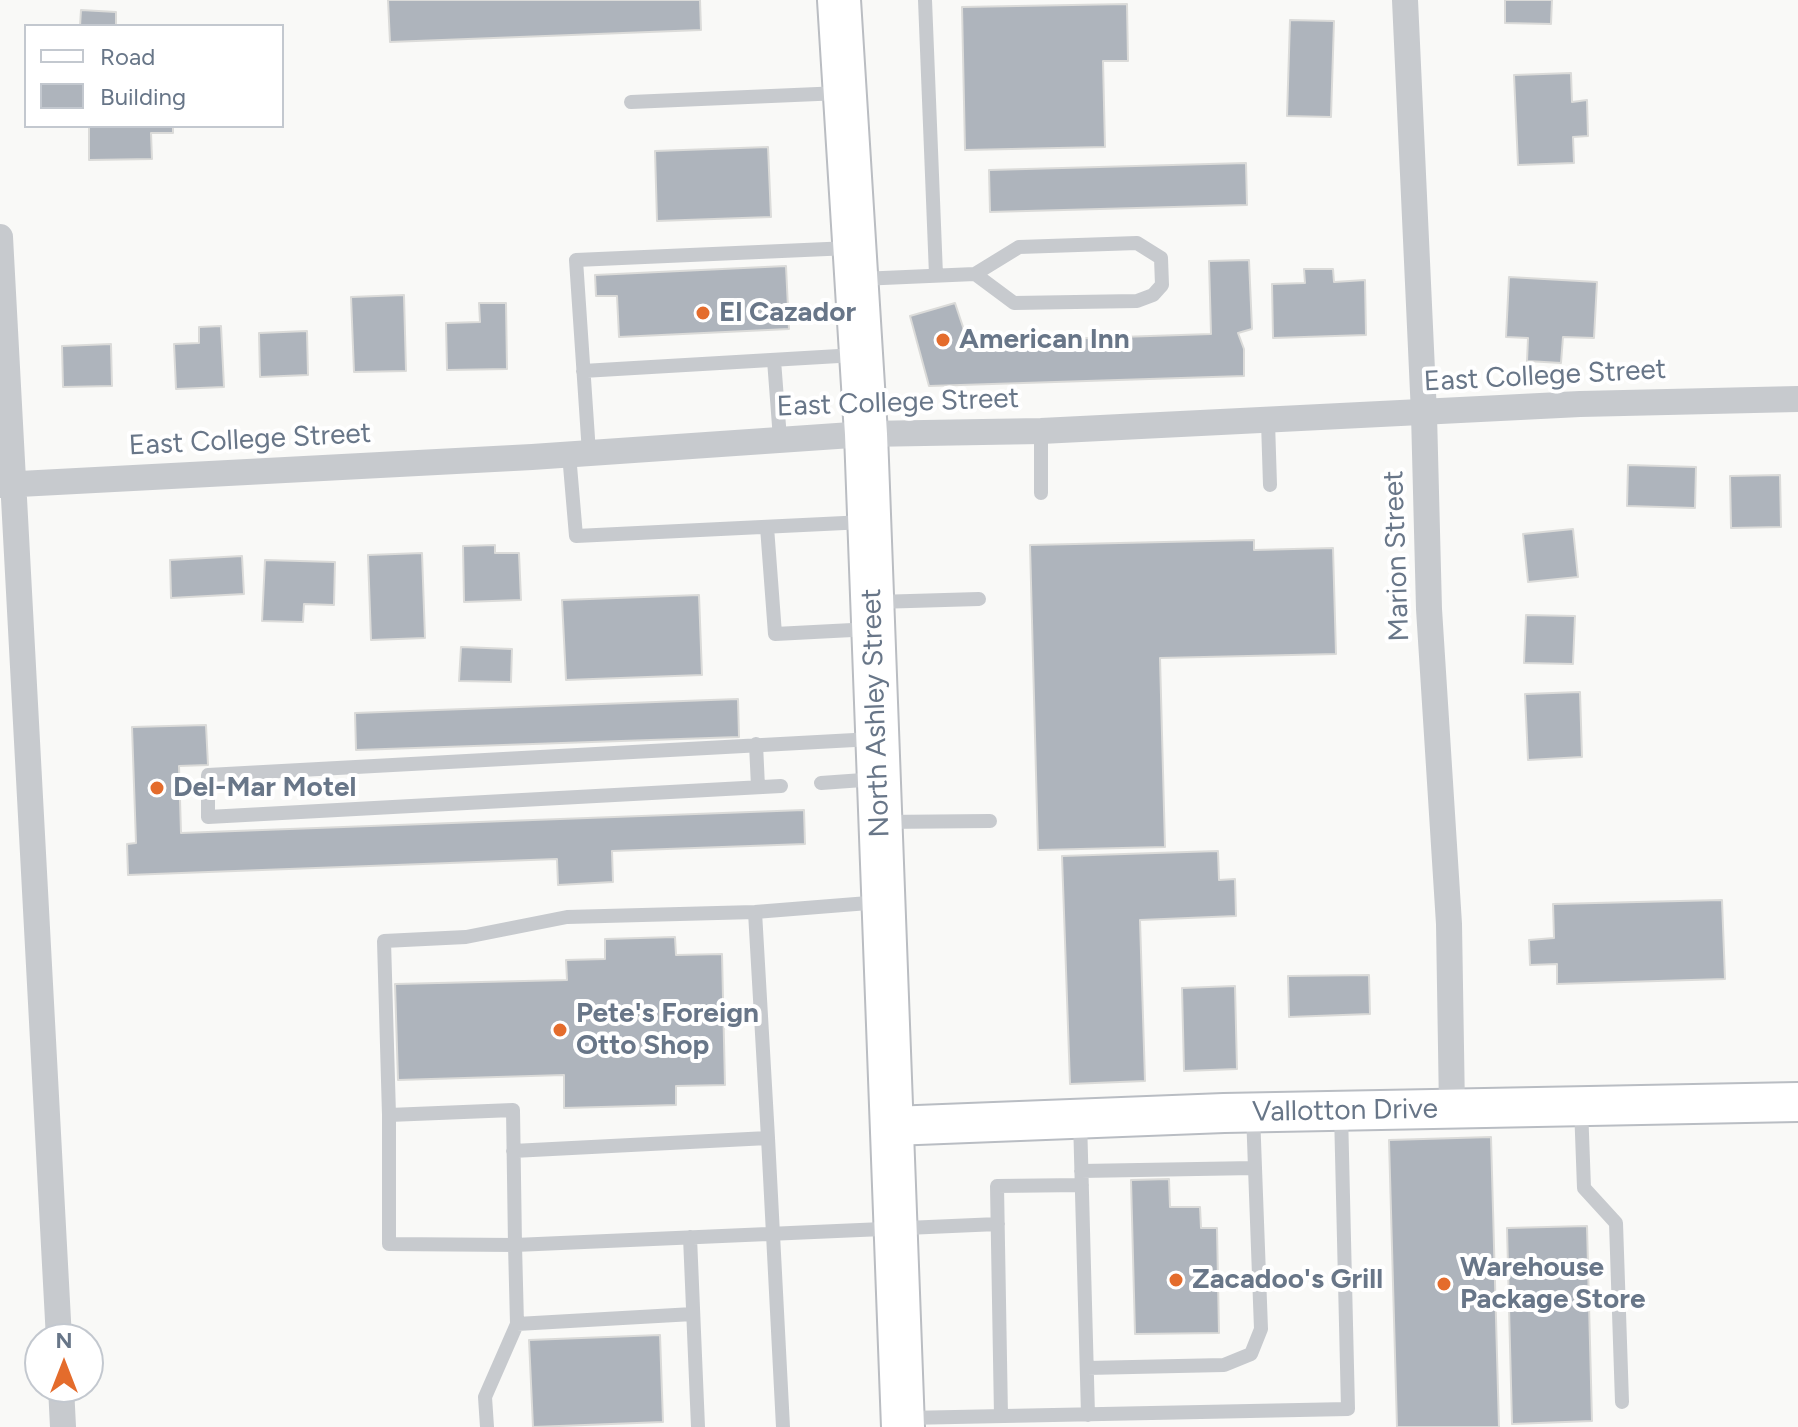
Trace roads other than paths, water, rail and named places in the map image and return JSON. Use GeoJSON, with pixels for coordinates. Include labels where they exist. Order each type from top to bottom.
{"type":"FeatureCollection","features":[{"type":"Feature","properties":{"kind":"main road","name":"North Ashley Street"},"geometry":{"type":"LineString","coordinates":[[839,0],[866,434],[902,1422]]}},
{"type":"Feature","properties":{"kind":"street","name":"Marion Street"},"geometry":{"type":"LineString","coordinates":[[1405,0],[1424,414],[1429,609],[1449,924],[1452,1109]]}},
{"type":"Feature","properties":{"kind":"street"},"geometry":{"type":"LineString","coordinates":[[0,237],[7,485],[58,1323]]}},
{"type":"Feature","properties":{"kind":"street","name":"East College Street"},"geometry":{"type":"LineString","coordinates":[[7,485],[579,454],[866,434],[1041,431],[1580,404],[1798,399]]}},
{"type":"Feature","properties":{"kind":"street","name":"Vallotton Drive"},"geometry":{"type":"LineString","coordinates":[[892,1126],[1253,1113],[1798,1102]]}},
{"type":"Feature","properties":{"kind":"street"},"geometry":{"type":"LineString","coordinates":[[62,1403],[63,1427]]}},
{"type":"Feature","properties":{"kind":"lane"},"geometry":{"type":"LineString","coordinates":[[925,0],[936,275]]}},
{"type":"Feature","properties":{"kind":"lane"},"geometry":{"type":"LineString","coordinates":[[631,102],[845,93]]}},
{"type":"Feature","properties":{"kind":"lane"},"geometry":{"type":"LineString","coordinates":[[869,522],[576,536],[583,371],[576,260],[855,264],[936,275],[975,274],[1019,247],[1137,243],[1161,258],[1162,285],[1153,295],[1137,301],[1014,303],[975,274]]}},
{"type":"Feature","properties":{"kind":"lane"},"geometry":{"type":"LineString","coordinates":[[583,371],[861,355]]}},
{"type":"Feature","properties":{"kind":"lane"},"geometry":{"type":"LineString","coordinates":[[774,360],[780,439]]}},
{"type":"Feature","properties":{"kind":"lane"},"geometry":{"type":"LineString","coordinates":[[1268,422],[1270,485]]}},
{"type":"Feature","properties":{"kind":"lane"},"geometry":{"type":"LineString","coordinates":[[1041,431],[1041,493]]}},
{"type":"Feature","properties":{"kind":"lane"},"geometry":{"type":"LineString","coordinates":[[767,527],[775,634],[979,599]]}},
{"type":"Feature","properties":{"kind":"lane"},"geometry":{"type":"LineString","coordinates":[[781,786],[208,817],[208,775],[756,744],[878,759]]}},
{"type":"Feature","properties":{"kind":"lane"},"geometry":{"type":"LineString","coordinates":[[756,744],[758,787]]}},
{"type":"Feature","properties":{"kind":"lane"},"geometry":{"type":"LineString","coordinates":[[821,783],[878,759]]}},
{"type":"Feature","properties":{"kind":"lane"},"geometry":{"type":"LineString","coordinates":[[880,822],[990,821]]}},
{"type":"Feature","properties":{"kind":"lane"},"geometry":{"type":"LineString","coordinates":[[884,902],[755,912],[567,917],[466,937],[384,941],[389,1244],[515,1245],[998,1224]]}},
{"type":"Feature","properties":{"kind":"lane"},"geometry":{"type":"LineString","coordinates":[[755,912],[783,1427]]}},
{"type":"Feature","properties":{"kind":"lane"},"geometry":{"type":"LineString","coordinates":[[1581,1107],[1584,1188],[1616,1223],[1622,1402]]}},
{"type":"Feature","properties":{"kind":"lane"},"geometry":{"type":"LineString","coordinates":[[389,1115],[513,1110],[517,1324],[485,1397],[487,1427]]}},
{"type":"Feature","properties":{"kind":"lane"},"geometry":{"type":"LineString","coordinates":[[902,1422],[1001,1416],[1348,1409],[1341,1111]]}},
{"type":"Feature","properties":{"kind":"lane"},"geometry":{"type":"LineString","coordinates":[[1087,1368],[1224,1365],[1251,1354],[1261,1329],[1253,1113]]}},
{"type":"Feature","properties":{"kind":"lane"},"geometry":{"type":"LineString","coordinates":[[1080,1119],[1088,1415]]}},
{"type":"Feature","properties":{"kind":"lane"},"geometry":{"type":"LineString","coordinates":[[513,1151],[768,1138]]}},
{"type":"Feature","properties":{"kind":"lane"},"geometry":{"type":"LineString","coordinates":[[1001,1416],[997,1186],[1255,1168]]}},
{"type":"Feature","properties":{"kind":"lane"},"geometry":{"type":"LineString","coordinates":[[690,1237],[698,1427]]}},
{"type":"Feature","properties":{"kind":"lane"},"geometry":{"type":"LineString","coordinates":[[517,1324],[693,1314]]}},
{"type":"Feature","properties":{"kind":"place","name":"El Cazador"},"geometry":{"type":"Point","coordinates":[703,313]}},
{"type":"Feature","properties":{"kind":"place","name":"American Inn"},"geometry":{"type":"Point","coordinates":[943,340]}},
{"type":"Feature","properties":{"kind":"place","name":"Del-Mar Motel"},"geometry":{"type":"Point","coordinates":[157,788]}},
{"type":"Feature","properties":{"kind":"place","name":"Pete's Foreign Otto Shop"},"geometry":{"type":"Point","coordinates":[560,1030]}},
{"type":"Feature","properties":{"kind":"place","name":"Zacadoo's Grill"},"geometry":{"type":"Point","coordinates":[1176,1280]}},
{"type":"Feature","properties":{"kind":"place","name":"Warehouse Package Store"},"geometry":{"type":"Point","coordinates":[1444,1284]}}]}
